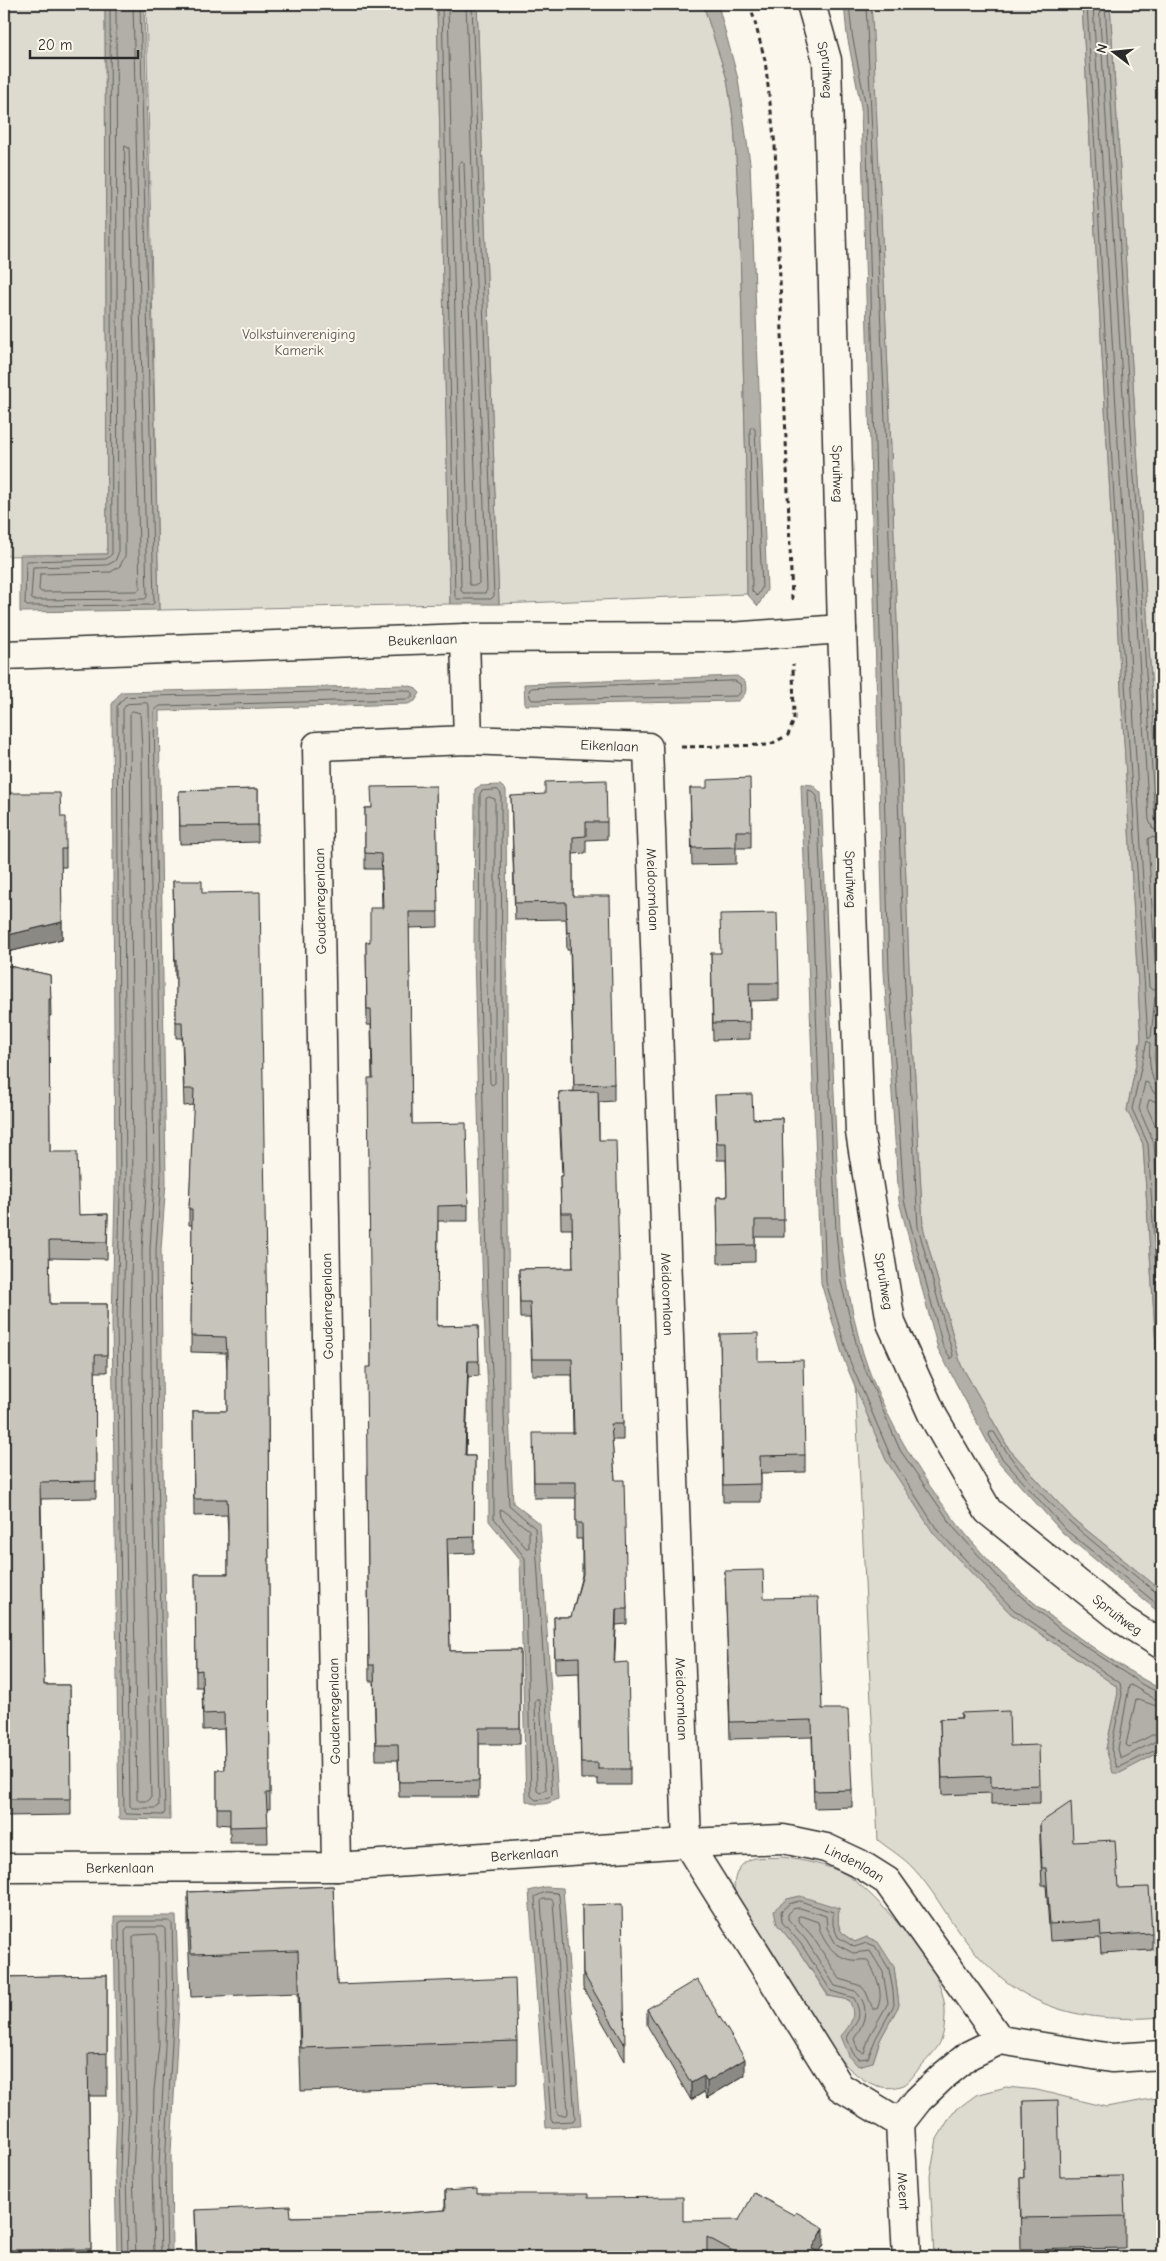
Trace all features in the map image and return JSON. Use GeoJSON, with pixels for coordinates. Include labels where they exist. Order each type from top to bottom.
{"type":"FeatureCollection","features":[{"type":"Feature","properties":{"kind":"street","name":"Spruitweg"},"geometry":{"type":"LineString","coordinates":[[811,4],[827,60],[842,628],[860,1132],[890,1323],[932,1416],[988,1511],[1123,1620],[1162,1645]]}},
{"type":"Feature","properties":{"kind":"street","name":"Beukenlaan"},"geometry":{"type":"LineString","coordinates":[[4,655],[465,638],[730,637],[793,634],[842,628]]}},
{"type":"Feature","properties":{"kind":"street"},"geometry":{"type":"LineString","coordinates":[[465,638],[468,740]]}},
{"type":"Feature","properties":{"kind":"street","name":"Eikenlaan"},"geometry":{"type":"LineString","coordinates":[[317,746],[468,740],[648,747]]}},
{"type":"Feature","properties":{"kind":"street","name":"Goudenregenlaan"},"geometry":{"type":"LineString","coordinates":[[317,746],[336,1867]]}},
{"type":"Feature","properties":{"kind":"street","name":"Meidoornlaan"},"geometry":{"type":"LineString","coordinates":[[648,747],[687,1842]]}},
{"type":"Feature","properties":{"kind":"street","name":"Lindenlaan"},"geometry":{"type":"LineString","coordinates":[[687,1842],[783,1839],[826,1848],[860,1864],[886,1881],[1000,2040]]}},
{"type":"Feature","properties":{"kind":"street"},"geometry":{"type":"LineString","coordinates":[[687,1842],[840,2087],[900,2123],[918,2100],[969,2055],[1000,2040],[1112,2058],[1162,2055]]}},
{"type":"Feature","properties":{"kind":"street","name":"Berkenlaan"},"geometry":{"type":"LineString","coordinates":[[4,1868],[336,1867],[687,1842]]}},
{"type":"Feature","properties":{"kind":"street","name":"Meent"},"geometry":{"type":"LineString","coordinates":[[900,2123],[907,2257]]}},
{"type":"Feature","properties":{"kind":"path"},"geometry":{"type":"LineString","coordinates":[[750,4],[765,60],[775,146],[793,634]]}},
{"type":"Feature","properties":{"kind":"path","name":"Eikenlaan"},"geometry":{"type":"LineString","coordinates":[[648,747],[750,747],[769,745],[788,735],[794,720],[793,634]]}},
{"type":"Feature","properties":{"kind":"green space"},"geometry":{"type":"Polygon","coordinates":[[[4,4],[105,4],[107,554],[4,556],[4,4]]]}},
{"type":"Feature","properties":{"kind":"green space","name":"Volkstuinvereniging Kamerik"},"geometry":{"type":"Polygon","coordinates":[[[146,4],[437,4],[450,604],[159,610],[146,4]]]}},
{"type":"Feature","properties":{"kind":"green space"},"geometry":{"type":"Polygon","coordinates":[[[477,4],[703,4],[727,79],[734,124],[739,207],[746,470],[747,594],[499,604],[477,4]]]}},
{"type":"Feature","properties":{"kind":"green space"},"geometry":{"type":"Polygon","coordinates":[[[871,4],[1082,4],[1141,1039],[1127,1110],[1143,1144],[1162,1440],[1162,1591],[1073,1519],[1009,1449],[961,1365],[923,1227],[909,969],[889,393],[871,4]]]}},
{"type":"Feature","properties":{"kind":"green space"},"geometry":{"type":"Polygon","coordinates":[[[1110,4],[1162,4],[1162,860],[1110,4]]]}},
{"type":"Feature","properties":{"kind":"green space"},"geometry":{"type":"Polygon","coordinates":[[[1162,974],[1162,1094],[1154,1057],[1162,974]]]}},
{"type":"Feature","properties":{"kind":"green space"},"geometry":{"type":"Polygon","coordinates":[[[855,1384],[886,1460],[1010,1613],[1116,1686],[1118,1693],[1106,1749],[1120,1773],[1162,1751],[1162,2017],[1101,2017],[1074,2013],[1049,2005],[1025,1994],[1002,1978],[981,1958],[960,1933],[920,1876],[905,1861],[878,1840],[855,1384]]]}},
{"type":"Feature","properties":{"kind":"green space"},"geometry":{"type":"Polygon","coordinates":[[[783,1857],[823,1865],[845,1874],[855,1881],[881,1904],[918,1948],[934,1972],[945,2005],[942,2038],[933,2053],[904,2085],[892,2088],[881,2087],[861,2078],[843,2063],[828,2046],[737,1899],[734,1887],[736,1874],[743,1864],[755,1858],[783,1857]],[[839,1908],[777,1924],[796,1947],[828,1996],[849,2000],[854,2010],[852,2022],[873,2062],[880,2040],[899,2005],[894,1967],[867,1937],[855,1942],[845,1935],[840,1929],[839,1908]]]}},
{"type":"Feature","properties":{"kind":"green space"},"geometry":{"type":"Polygon","coordinates":[[[1006,2087],[1037,2090],[1106,2107],[1162,2097],[1162,2257],[1131,2257],[1108,2251],[1017,2254],[1010,2257],[934,2257],[930,2176],[937,2139],[953,2112],[976,2095],[1006,2087]]]}},
{"type":"Feature","properties":{"kind":"water"},"geometry":{"type":"Polygon","coordinates":[[[105,4],[144,4],[159,610],[20,612],[20,555],[107,554],[105,4]]]}},
{"type":"Feature","properties":{"kind":"water"},"geometry":{"type":"Polygon","coordinates":[[[437,4],[477,4],[499,604],[450,604],[437,4]]]}},
{"type":"Feature","properties":{"kind":"water"},"geometry":{"type":"Polygon","coordinates":[[[703,4],[717,4],[720,12],[738,79],[750,163],[767,590],[758,606],[747,594],[746,470],[739,207],[734,124],[727,79],[703,4]]]}},
{"type":"Feature","properties":{"kind":"water"},"geometry":{"type":"Polygon","coordinates":[[[844,4],[871,4],[873,33],[889,393],[909,969],[923,1227],[961,1365],[1009,1449],[1073,1519],[1162,1591],[1162,1615],[1063,1533],[997,1460],[938,1349],[899,1201],[884,971],[861,107],[847,35],[844,4]]]}},
{"type":"Feature","properties":{"kind":"water"},"geometry":{"type":"Polygon","coordinates":[[[1082,4],[1110,4],[1162,860],[1162,974],[1154,1057],[1162,1094],[1162,1440],[1143,1144],[1127,1110],[1141,1039],[1082,4]]]}},
{"type":"Feature","properties":{"kind":"water"},"geometry":{"type":"Polygon","coordinates":[[[737,676],[745,682],[746,688],[744,695],[738,701],[525,705],[524,684],[737,676]]]}},
{"type":"Feature","properties":{"kind":"water"},"geometry":{"type":"Polygon","coordinates":[[[405,685],[414,687],[420,693],[415,701],[408,704],[159,711],[166,1182],[161,1249],[163,1469],[170,1820],[119,1819],[112,1322],[115,1193],[112,704],[121,692],[405,685]]]}},
{"type":"Feature","properties":{"kind":"water"},"geometry":{"type":"Polygon","coordinates":[[[801,784],[813,785],[821,793],[840,1230],[849,1292],[863,1353],[873,1382],[903,1442],[940,1501],[982,1553],[1021,1592],[1059,1623],[1099,1652],[1162,1690],[1162,1751],[1120,1773],[1113,1773],[1106,1749],[1118,1693],[1116,1686],[1010,1613],[934,1534],[886,1460],[844,1360],[821,1283],[801,784]]]}},
{"type":"Feature","properties":{"kind":"water"},"geometry":{"type":"Polygon","coordinates":[[[500,785],[506,790],[509,1415],[513,1503],[540,1524],[558,1799],[542,1804],[526,1801],[520,1559],[489,1521],[488,1391],[483,1295],[474,954],[475,789],[480,786],[500,785]]]}},
{"type":"Feature","properties":{"kind":"water"},"geometry":{"type":"Polygon","coordinates":[[[545,1887],[563,1888],[581,2126],[546,2128],[529,1891],[545,1887]]]}},
{"type":"Feature","properties":{"kind":"water"},"geometry":{"type":"Polygon","coordinates":[[[800,1896],[839,1908],[838,1920],[842,1932],[855,1942],[867,1937],[878,1942],[894,1967],[899,2005],[880,2040],[873,2062],[858,2066],[849,2056],[841,2036],[852,2020],[853,2011],[849,2000],[829,1996],[796,1947],[777,1924],[774,1910],[787,1899],[800,1896]]]}},
{"type":"Feature","properties":{"kind":"water"},"geometry":{"type":"Polygon","coordinates":[[[114,1916],[176,1916],[179,2005],[171,2153],[172,2257],[117,2257],[114,1916]]]}},
{"type":"Feature","properties":{"kind":"building"},"geometry":{"type":"Polygon","coordinates":[[[750,778],[751,831],[736,831],[736,847],[692,848],[690,788],[707,788],[707,780],[750,778]]]}},
{"type":"Feature","properties":{"kind":"building"},"geometry":{"type":"Polygon","coordinates":[[[606,780],[607,822],[586,822],[586,836],[573,837],[573,896],[610,896],[614,1084],[574,1085],[570,932],[567,933],[566,902],[515,903],[511,796],[545,794],[545,782],[606,780]]]}},
{"type":"Feature","properties":{"kind":"building"},"geometry":{"type":"Polygon","coordinates":[[[436,786],[438,912],[409,912],[412,1124],[466,1123],[468,1205],[438,1206],[437,1326],[478,1325],[479,1361],[468,1361],[465,1456],[475,1456],[474,1537],[447,1538],[450,1651],[520,1650],[520,1728],[479,1728],[479,1781],[399,1782],[398,1744],[376,1744],[374,1665],[369,1665],[366,1367],[371,1367],[368,1078],[373,1078],[371,1009],[367,1009],[366,942],[370,942],[370,908],[383,908],[381,854],[365,853],[365,808],[372,808],[371,787],[436,786]]]}},
{"type":"Feature","properties":{"kind":"building"},"geometry":{"type":"Polygon","coordinates":[[[258,789],[258,825],[180,826],[179,791],[258,789]]]}},
{"type":"Feature","properties":{"kind":"building"},"geometry":{"type":"Polygon","coordinates":[[[4,793],[60,793],[61,817],[66,817],[66,849],[61,849],[62,922],[4,936],[4,793]]]}},
{"type":"Feature","properties":{"kind":"building"},"geometry":{"type":"Polygon","coordinates":[[[173,881],[202,881],[202,893],[260,892],[268,1394],[270,1793],[266,1793],[268,1826],[230,1827],[230,1808],[217,1808],[217,1770],[225,1770],[224,1713],[203,1714],[202,1670],[196,1671],[195,1574],[228,1574],[228,1518],[227,1499],[194,1499],[193,1411],[227,1411],[227,1354],[226,1337],[191,1336],[192,1209],[189,1209],[194,1089],[184,1089],[182,1022],[176,1022],[173,881]]]}},
{"type":"Feature","properties":{"kind":"building"},"geometry":{"type":"Polygon","coordinates":[[[777,913],[779,983],[749,983],[750,1022],[713,1023],[711,953],[721,953],[720,914],[777,913]]]}},
{"type":"Feature","properties":{"kind":"building"},"geometry":{"type":"Polygon","coordinates":[[[4,965],[50,975],[50,1152],[77,1152],[79,1215],[108,1214],[107,1242],[49,1241],[50,1304],[107,1304],[107,1355],[95,1355],[96,1481],[40,1482],[44,1685],[70,1685],[71,1799],[4,1799],[4,965]]]}},
{"type":"Feature","properties":{"kind":"building"},"geometry":{"type":"Polygon","coordinates":[[[598,1091],[599,1140],[616,1140],[623,1424],[611,1424],[615,1480],[624,1480],[627,1609],[616,1609],[614,1663],[628,1662],[630,1769],[598,1769],[598,1763],[581,1763],[579,1657],[555,1658],[554,1617],[571,1617],[583,1574],[582,1523],[576,1523],[576,1482],[534,1482],[533,1433],[574,1433],[572,1359],[532,1359],[530,1302],[520,1302],[519,1269],[573,1268],[572,1213],[561,1213],[560,1176],[563,1176],[559,1092],[598,1091]]]}},
{"type":"Feature","properties":{"kind":"building"},"geometry":{"type":"Polygon","coordinates":[[[752,1094],[753,1119],[782,1118],[784,1220],[755,1220],[755,1245],[718,1246],[717,1197],[727,1197],[726,1143],[717,1143],[715,1095],[752,1094]]]}},
{"type":"Feature","properties":{"kind":"building"},"geometry":{"type":"Polygon","coordinates":[[[758,1333],[758,1361],[803,1360],[805,1455],[760,1456],[761,1484],[723,1485],[720,1334],[758,1333]]]}},
{"type":"Feature","properties":{"kind":"building"},"geometry":{"type":"Polygon","coordinates":[[[763,1570],[764,1598],[818,1597],[822,1709],[848,1709],[852,1790],[814,1791],[812,1720],[730,1722],[725,1571],[763,1570]]]}},
{"type":"Feature","properties":{"kind":"building"},"geometry":{"type":"Polygon","coordinates":[[[1009,1711],[1010,1746],[1039,1745],[1040,1785],[991,1787],[991,1776],[942,1778],[940,1719],[962,1718],[961,1713],[1009,1711]]]}},
{"type":"Feature","properties":{"kind":"building"},"geometry":{"type":"Polygon","coordinates":[[[1071,1802],[1073,1842],[1115,1840],[1118,1888],[1149,1887],[1152,1933],[1101,1936],[1100,1921],[1050,1924],[1046,1868],[1042,1868],[1040,1823],[1071,1802]]]}},
{"type":"Feature","properties":{"kind":"building"},"geometry":{"type":"Polygon","coordinates":[[[333,1886],[337,1985],[515,1978],[517,2041],[301,2048],[298,1951],[191,1954],[188,1892],[333,1886]]]}},
{"type":"Feature","properties":{"kind":"building"},"geometry":{"type":"Polygon","coordinates":[[[622,1904],[625,2045],[583,1973],[582,1905],[622,1904]]]}},
{"type":"Feature","properties":{"kind":"building"},"geometry":{"type":"Polygon","coordinates":[[[107,1975],[107,2053],[88,2054],[91,2249],[8,2250],[8,2240],[4,2240],[4,1977],[107,1975]]]}},
{"type":"Feature","properties":{"kind":"building"},"geometry":{"type":"Polygon","coordinates":[[[697,1979],[745,2059],[707,2082],[704,2076],[691,2083],[647,2009],[697,1979]]]}},
{"type":"Feature","properties":{"kind":"building"},"geometry":{"type":"Polygon","coordinates":[[[1058,2100],[1060,2177],[1123,2176],[1125,2216],[1021,2218],[1020,2178],[1024,2178],[1023,2101],[1058,2100]]]}},
{"type":"Feature","properties":{"kind":"building"},"geometry":{"type":"Polygon","coordinates":[[[477,2189],[477,2194],[588,2194],[588,2198],[683,2197],[683,2221],[739,2220],[754,2193],[794,2215],[796,2212],[824,2228],[812,2249],[817,2251],[814,2257],[744,2257],[707,2237],[707,2257],[197,2257],[195,2210],[290,2206],[291,2217],[377,2215],[446,2210],[445,2191],[477,2189]]]}}]}
